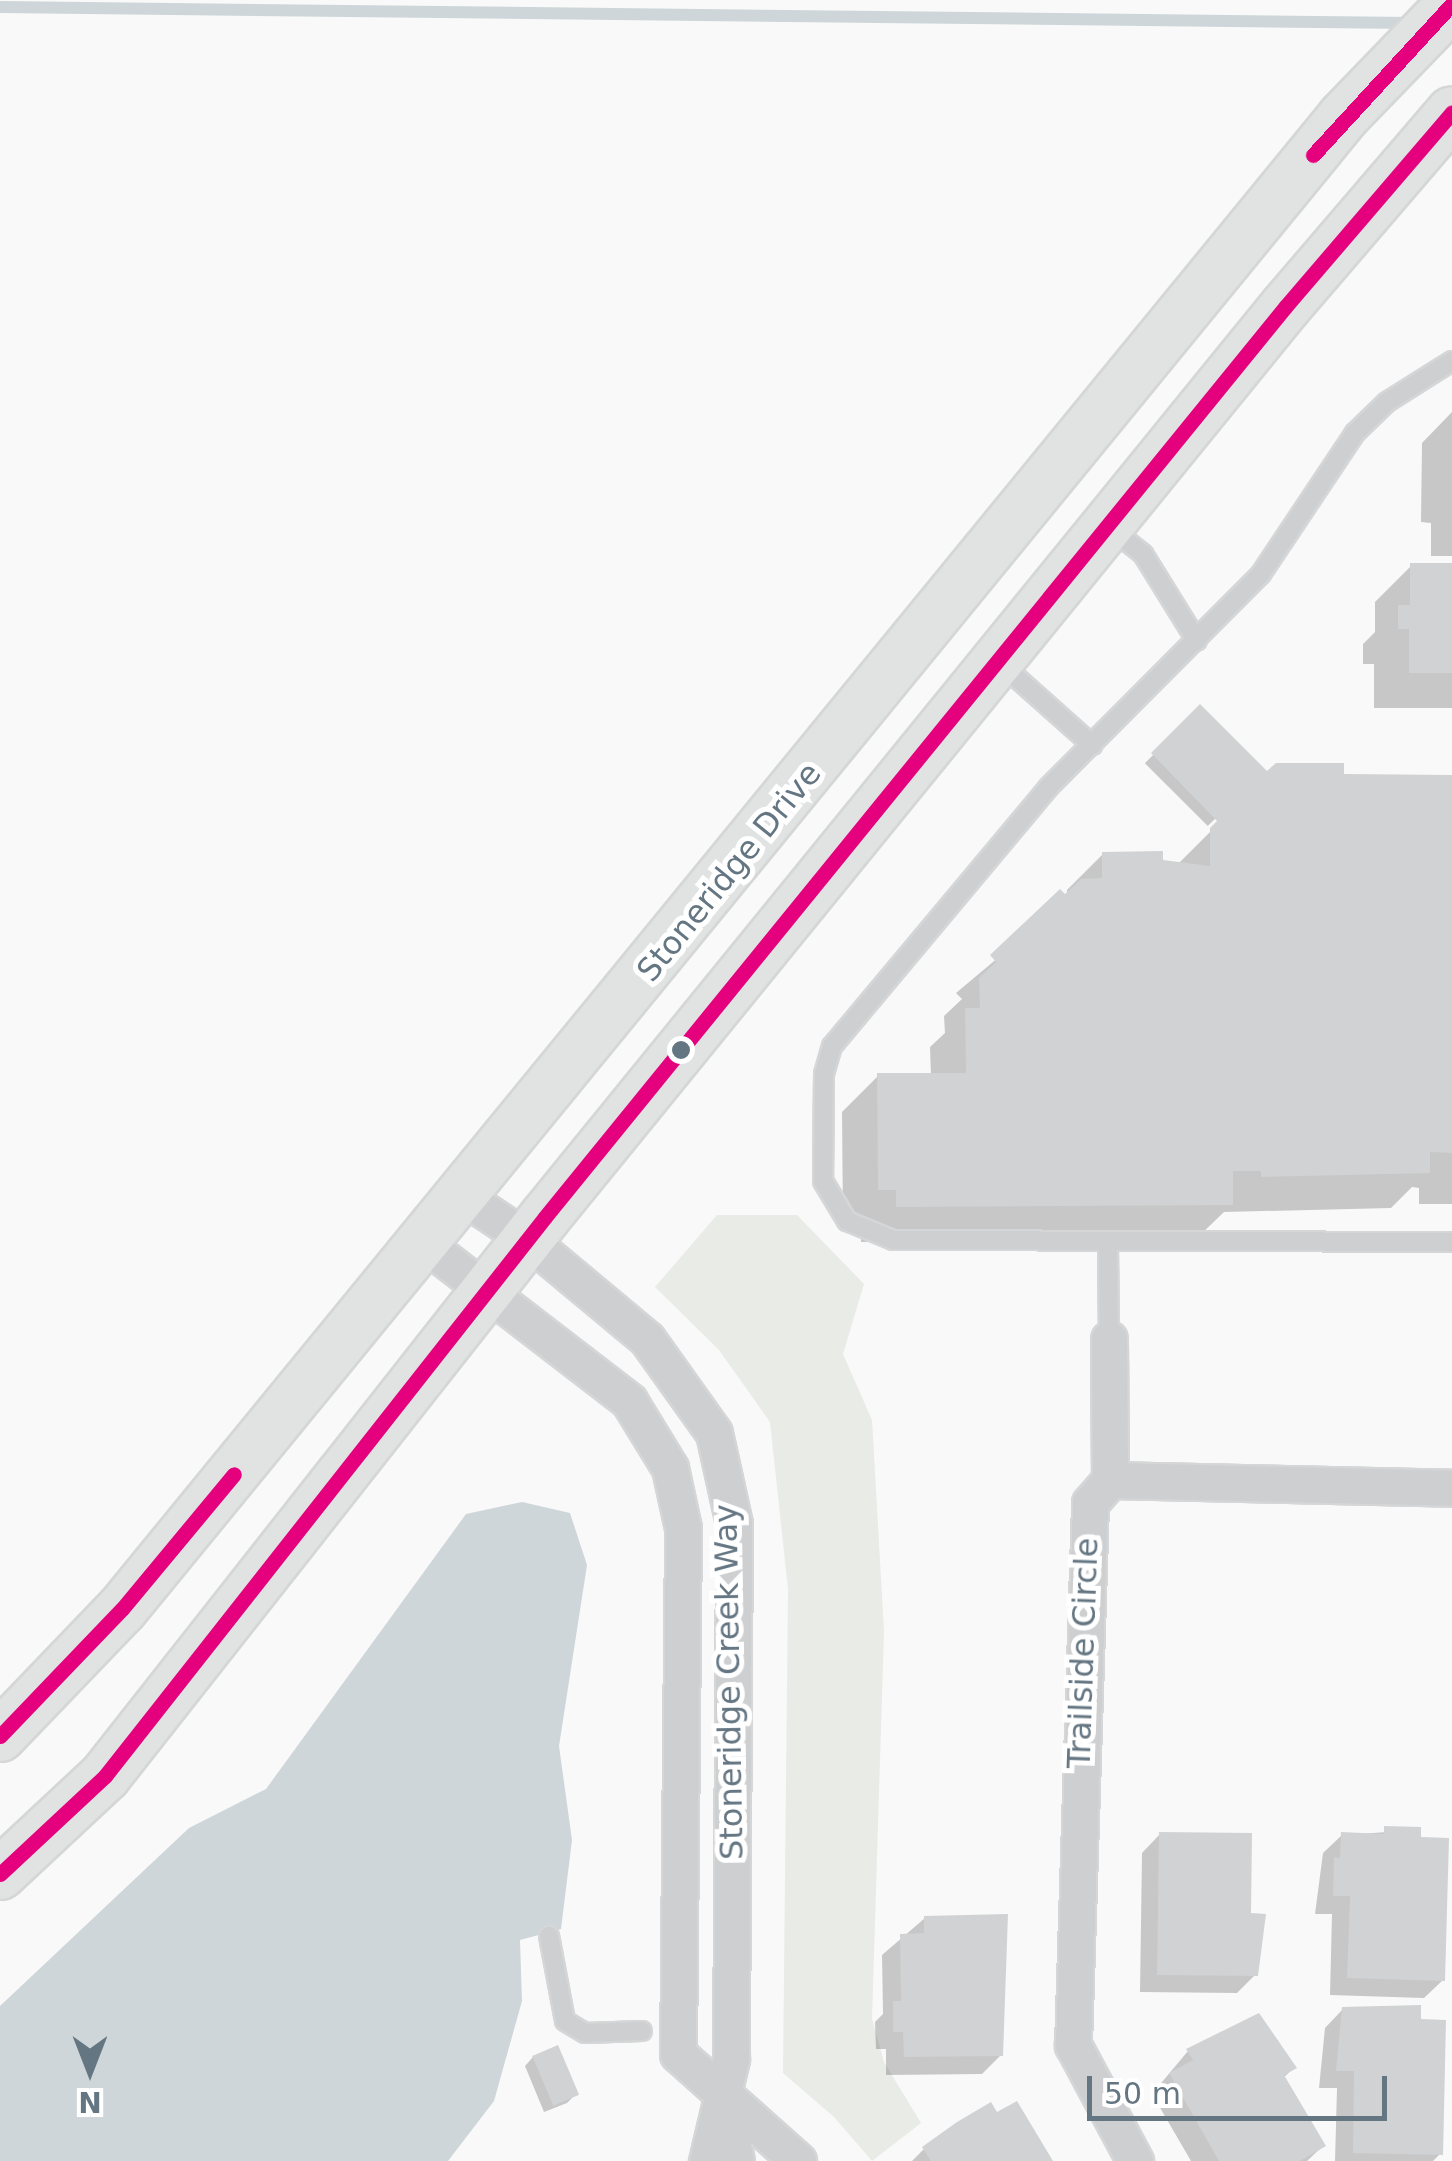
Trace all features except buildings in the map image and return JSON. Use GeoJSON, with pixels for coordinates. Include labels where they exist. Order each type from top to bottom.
{"type":"FeatureCollection","features":[{"type":"Feature","properties":{"kind":"main road","name":"Stoneridge Drive"},"geometry":{"type":"LineString","coordinates":[[0,1736],[122,1609],[464,1197],[1343,117],[1452,4]]}},
{"type":"Feature","properties":{"kind":"main road"},"geometry":{"type":"LineString","coordinates":[[0,1874],[106,1776],[483,1294],[997,660],[1352,227],[1452,112]]}},
{"type":"Feature","properties":{"kind":"street","name":"Stoneridge Creek Way"},"geometry":{"type":"LineString","coordinates":[[464,1197],[527,1240],[647,1339],[714,1433],[734,1524],[731,2059],[707,2161]]}},
{"type":"Feature","properties":{"kind":"street","name":"Stoneridge Creek Way"},"geometry":{"type":"LineString","coordinates":[[424,1244],[483,1294],[628,1401],[670,1468],[683,1528],[678,2054],[724,2100],[798,2161]]}},
{"type":"Feature","properties":{"kind":"street"},"geometry":{"type":"LineString","coordinates":[[1109,1339],[1110,1480],[1452,1488]]}},
{"type":"Feature","properties":{"kind":"street","name":"Trailside Circle"},"geometry":{"type":"LineString","coordinates":[[1110,1480],[1090,1502],[1084,1535],[1073,2045],[1135,2161]]}},
{"type":"Feature","properties":{"kind":"street","name":"Stoneridge Creek Way"},"geometry":{"type":"LineString","coordinates":[[724,2100],[736,2161]]}},
{"type":"Feature","properties":{"kind":"lane"},"geometry":{"type":"LineString","coordinates":[[1452,361],[1387,402],[1356,433],[1262,574],[1092,745],[832,1046],[824,1074],[823,1181],[847,1222],[893,1240],[1108,1245],[1452,1242]]}},
{"type":"Feature","properties":{"kind":"lane"},"geometry":{"type":"LineString","coordinates":[[1108,526],[1143,554],[1197,641]]}},
{"type":"Feature","properties":{"kind":"lane"},"geometry":{"type":"LineString","coordinates":[[997,660],[1092,745]]}},
{"type":"Feature","properties":{"kind":"lane"},"geometry":{"type":"LineString","coordinates":[[1108,1245],[1109,1339]]}},
{"type":"Feature","properties":{"kind":"lane"},"geometry":{"type":"LineString","coordinates":[[550,1936],[566,2021],[584,2033],[642,2031]]}},
{"type":"Feature","properties":{"kind":"shaded area"},"geometry":{"type":"Polygon","coordinates":[[[717,1215],[797,1215],[864,1284],[843,1354],[872,1420],[884,1631],[872,2019],[884,2062],[921,2123],[872,2161],[834,2117],[783,2073],[788,1589],[770,1422],[719,1350],[655,1287],[717,1215]]]}},
{"type":"Feature","properties":{"kind":"shaded area"},"geometry":{"type":"Polygon","coordinates":[[[522,1502],[570,1513],[587,1565],[559,1746],[572,1840],[561,1929],[520,1940],[522,2001],[494,2101],[448,2161],[0,2161],[0,2006],[189,1828],[266,1789],[466,1514],[522,1502]]]}},
{"type":"Feature","properties":{"kind":"waterway"},"geometry":{"type":"LineString","coordinates":[[0,7],[1412,23]]}},
{"type":"Feature","properties":{"kind":"transit line"},"geometry":{"type":"LineString","coordinates":[[1313,155],[1452,4]]}},
{"type":"Feature","properties":{"kind":"transit line"},"geometry":{"type":"LineString","coordinates":[[0,1874],[105,1776],[545,1217],[1286,306],[1452,112]]}},
{"type":"Feature","properties":{"kind":"transit line"},"geometry":{"type":"LineString","coordinates":[[0,1736],[122,1609],[234,1474]]}}]}
